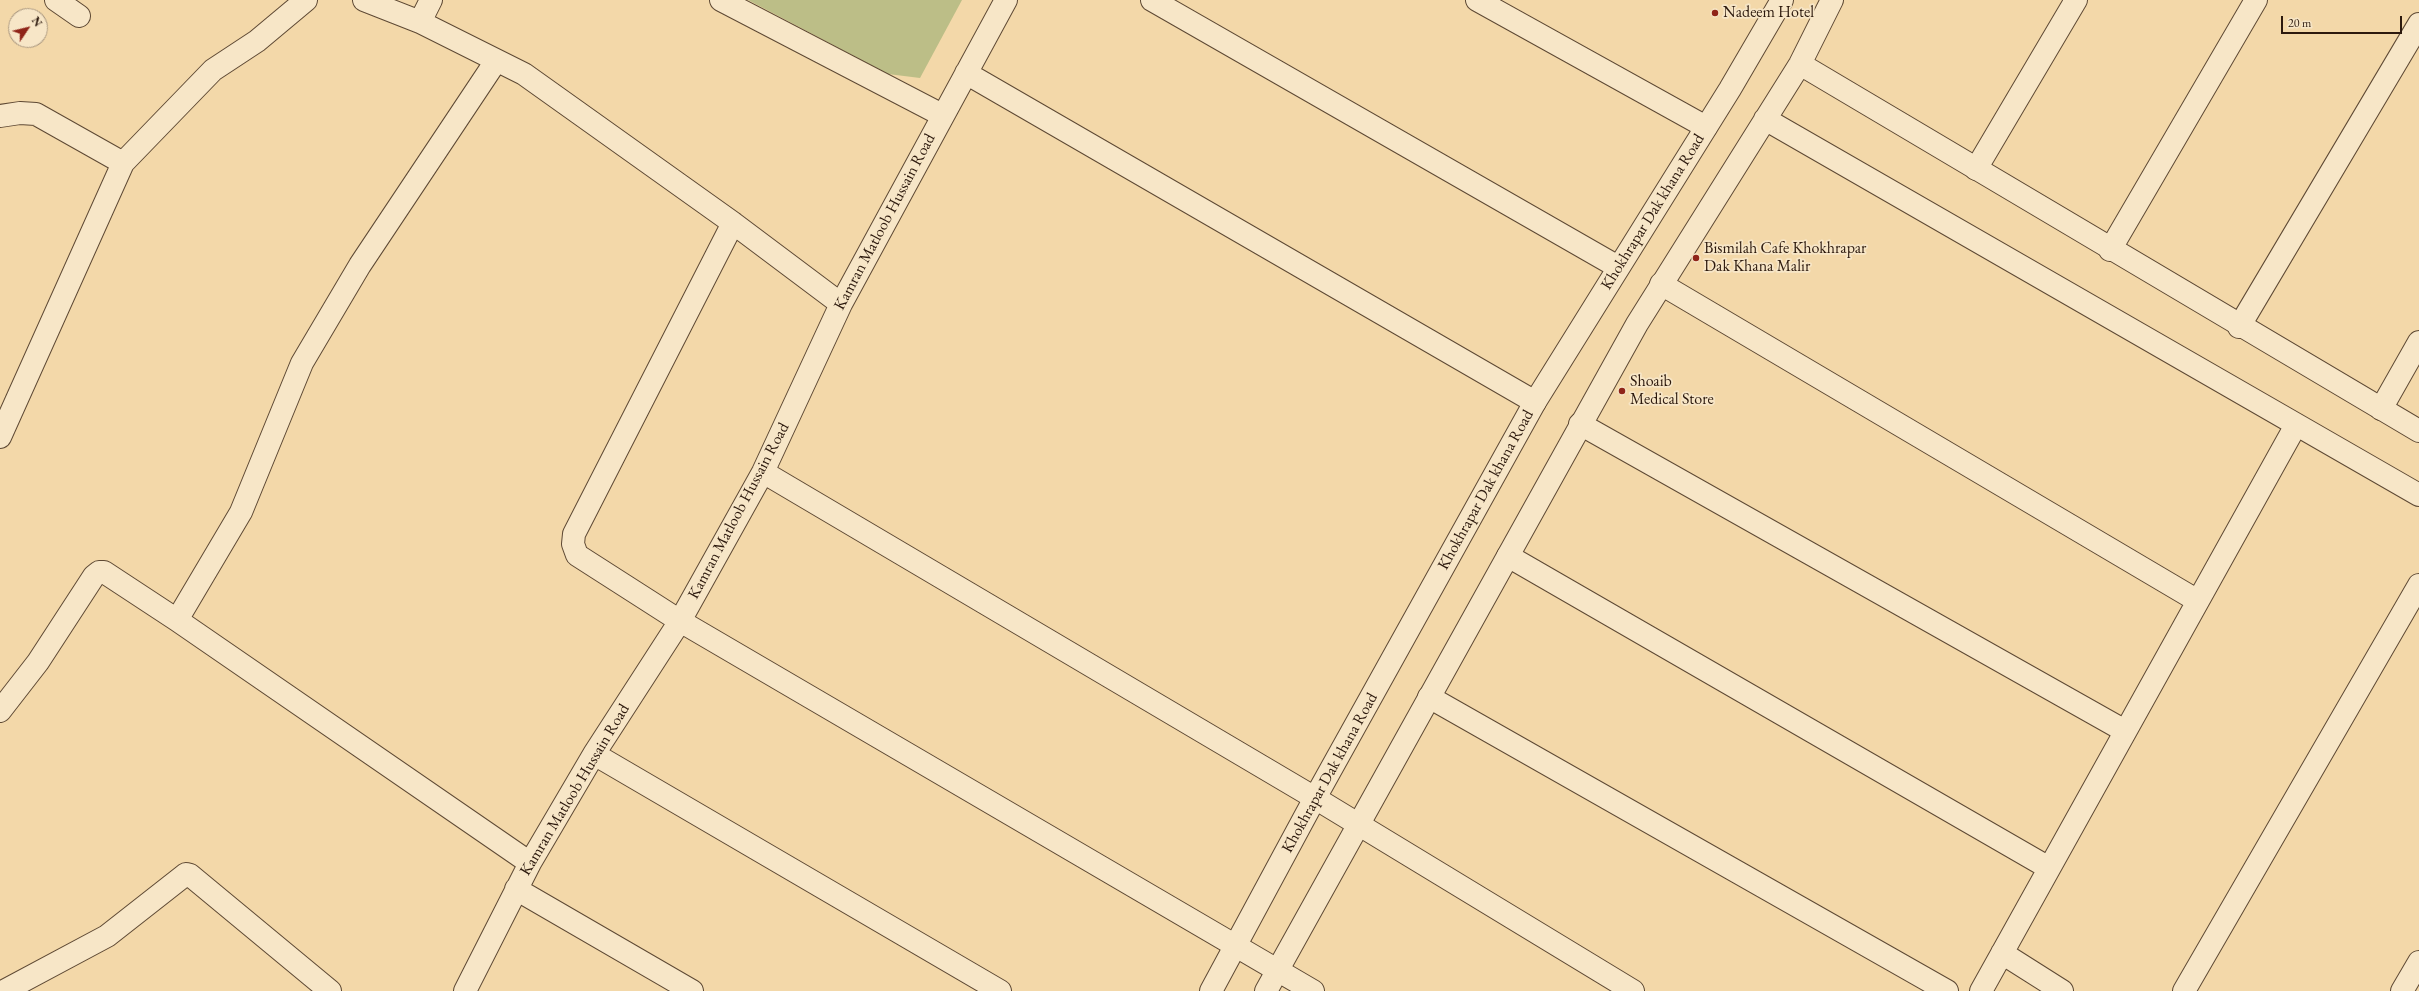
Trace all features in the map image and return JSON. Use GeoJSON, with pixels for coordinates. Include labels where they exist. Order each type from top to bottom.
{"type":"FeatureCollection","features":[{"type":"Feature","properties":{"kind":"street"},"geometry":{"type":"LineString","coordinates":[[56,0],[79,16]]}},
{"type":"Feature","properties":{"kind":"street"},"geometry":{"type":"LineString","coordinates":[[0,437],[123,163],[213,70],[257,41],[306,0]]}},
{"type":"Feature","properties":{"kind":"street"},"geometry":{"type":"LineString","coordinates":[[364,0],[420,22],[524,74],[733,223],[841,304]]}},
{"type":"Feature","properties":{"kind":"street"},"geometry":{"type":"LineString","coordinates":[[420,22],[431,0]]}},
{"type":"Feature","properties":{"kind":"street"},"geometry":{"type":"LineString","coordinates":[[721,0],[942,115]]}},
{"type":"Feature","properties":{"kind":"street","name":"Kamran Matloob Hussain Road"},"geometry":{"type":"LineString","coordinates":[[465,991],[530,863],[594,754],[680,621],[763,472],[841,304],[942,115],[1006,0]]}},
{"type":"Feature","properties":{"kind":"street"},"geometry":{"type":"LineString","coordinates":[[1152,0],[1618,267]]}},
{"type":"Feature","properties":{"kind":"street"},"geometry":{"type":"LineString","coordinates":[[1477,0],[1706,127]]}},
{"type":"Feature","properties":{"kind":"street","name":"Khokhrapar Dak khana Road"},"geometry":{"type":"LineString","coordinates":[[1212,991],[1315,798],[1535,402],[1706,127],[1782,0]]}},
{"type":"Feature","properties":{"kind":"street"},"geometry":{"type":"LineString","coordinates":[[1266,991],[1580,424],[1661,284],[1800,64],[1832,0]]}},
{"type":"Feature","properties":{"kind":"street"},"geometry":{"type":"LineString","coordinates":[[1976,169],[2076,0]]}},
{"type":"Feature","properties":{"kind":"street"},"geometry":{"type":"LineString","coordinates":[[2110,250],[2256,0]]}},
{"type":"Feature","properties":{"kind":"street"},"geometry":{"type":"LineString","coordinates":[[2240,327],[2419,24]]}},
{"type":"Feature","properties":{"kind":"street"},"geometry":{"type":"LineString","coordinates":[[177,620],[241,512],[302,363],[360,265],[496,61]]}},
{"type":"Feature","properties":{"kind":"street"},"geometry":{"type":"LineString","coordinates":[[1800,64],[2110,250],[2419,432]]}},
{"type":"Feature","properties":{"kind":"street"},"geometry":{"type":"LineString","coordinates":[[966,73],[1535,402]]}},
{"type":"Feature","properties":{"kind":"street"},"geometry":{"type":"LineString","coordinates":[[0,116],[20,113],[36,114],[123,163]]}},
{"type":"Feature","properties":{"kind":"street"},"geometry":{"type":"LineString","coordinates":[[1765,119],[2419,495]]}},
{"type":"Feature","properties":{"kind":"street"},"geometry":{"type":"LineString","coordinates":[[733,223],[573,539],[573,544],[577,555],[680,621],[1313,991]]}},
{"type":"Feature","properties":{"kind":"street"},"geometry":{"type":"LineString","coordinates":[[1661,284],[2198,601]]}},
{"type":"Feature","properties":{"kind":"street"},"geometry":{"type":"LineString","coordinates":[[2381,410],[2419,342]]}},
{"type":"Feature","properties":{"kind":"street"},"geometry":{"type":"LineString","coordinates":[[1580,424],[2125,731]]}},
{"type":"Feature","properties":{"kind":"street"},"geometry":{"type":"LineString","coordinates":[[1981,991],[2296,425]]}},
{"type":"Feature","properties":{"kind":"street"},"geometry":{"type":"LineString","coordinates":[[763,472],[1359,824],[1633,991]]}},
{"type":"Feature","properties":{"kind":"street"},"geometry":{"type":"LineString","coordinates":[[1508,556],[2049,868]]}},
{"type":"Feature","properties":{"kind":"street"},"geometry":{"type":"LineString","coordinates":[[0,712],[38,662],[99,572],[104,572],[177,620],[530,863]]}},
{"type":"Feature","properties":{"kind":"street"},"geometry":{"type":"LineString","coordinates":[[2184,991],[2419,585]]}},
{"type":"Feature","properties":{"kind":"street"},"geometry":{"type":"LineString","coordinates":[[1429,697],[1947,991]]}},
{"type":"Feature","properties":{"kind":"street"},"geometry":{"type":"LineString","coordinates":[[594,754],[1000,991]]}},
{"type":"Feature","properties":{"kind":"street"},"geometry":{"type":"LineString","coordinates":[[4,991],[107,936],[186,874],[190,875],[330,991]]}},
{"type":"Feature","properties":{"kind":"street"},"geometry":{"type":"LineString","coordinates":[[516,889],[692,991]]}},
{"type":"Feature","properties":{"kind":"street"},"geometry":{"type":"LineString","coordinates":[[2002,953],[2062,991]]}},
{"type":"Feature","properties":{"kind":"street"},"geometry":{"type":"LineString","coordinates":[[2402,991],[2419,962]]}},
{"type":"Feature","properties":{"kind":"green space"},"geometry":{"type":"Polygon","coordinates":[[[748,0],[962,0],[920,78],[888,74],[748,0]]]}},
{"type":"Feature","properties":{"kind":"place","name":"Nadeem Hotel"},"geometry":{"type":"Point","coordinates":[1715,13]}},
{"type":"Feature","properties":{"kind":"place","name":"Bismilah Cafe Khokhrapar Dak Khana Malir"},"geometry":{"type":"Point","coordinates":[1696,258]}},
{"type":"Feature","properties":{"kind":"place","name":"Shoaib Medical Store"},"geometry":{"type":"Point","coordinates":[1622,391]}}]}
